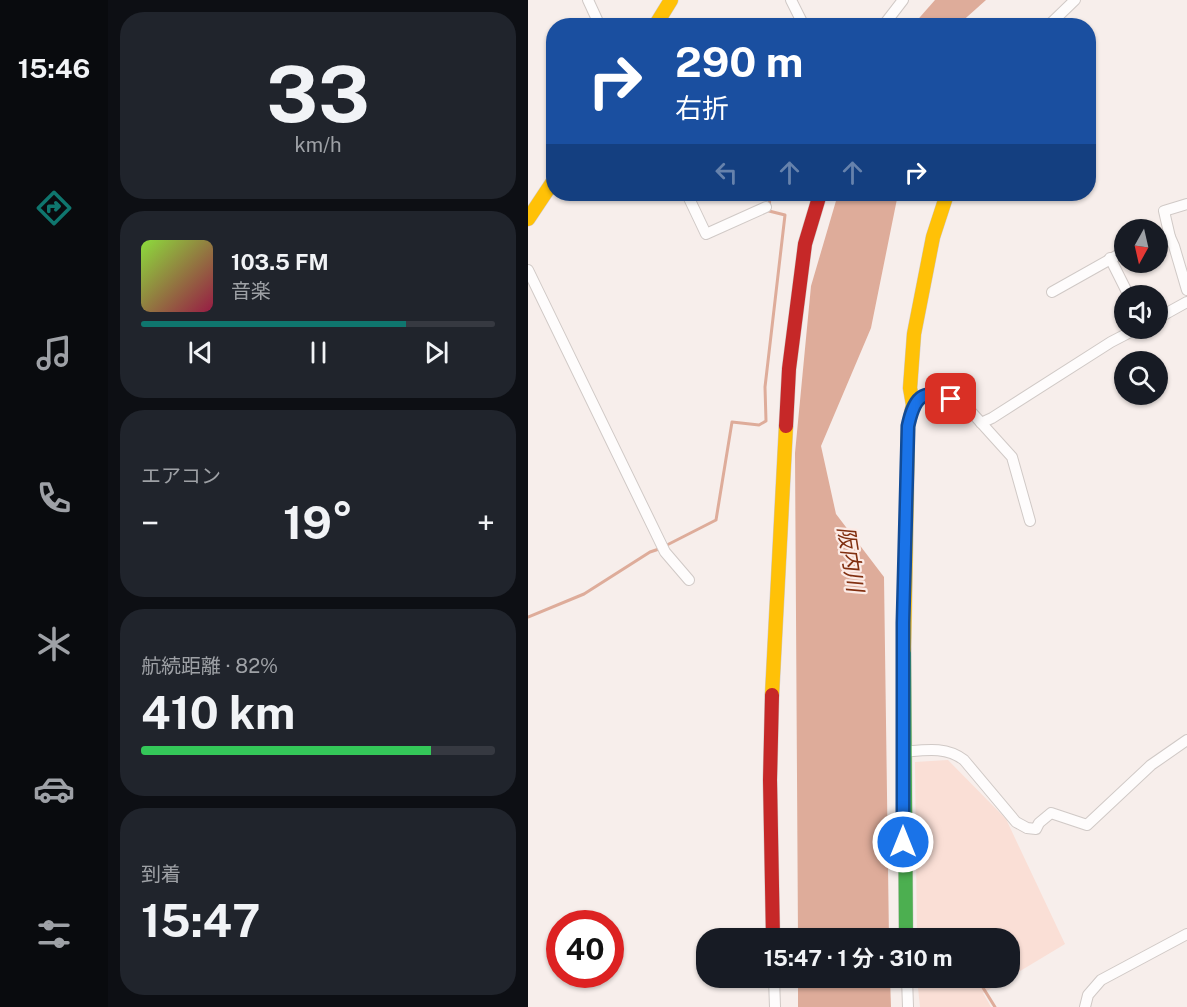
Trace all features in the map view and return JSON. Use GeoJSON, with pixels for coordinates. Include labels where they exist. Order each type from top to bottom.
{"type":"FeatureCollection","features":[{"type":"Feature","properties":{"kind":"street"},"geometry":{"type":"LineString","coordinates":[[588,0],[596,18]]}},
{"type":"Feature","properties":{"kind":"street"},"geometry":{"type":"LineString","coordinates":[[660,18],[671,0]]}},
{"type":"Feature","properties":{"kind":"street"},"geometry":{"type":"LineString","coordinates":[[791,0],[800,18]]}},
{"type":"Feature","properties":{"kind":"street"},"geometry":{"type":"LineString","coordinates":[[889,18],[903,0]]}},
{"type":"Feature","properties":{"kind":"street"},"geometry":{"type":"LineString","coordinates":[[1056,18],[1075,0]]}},
{"type":"Feature","properties":{"kind":"street"},"geometry":{"type":"LineString","coordinates":[[528,219],[546,192]]}},
{"type":"Feature","properties":{"kind":"street"},"geometry":{"type":"LineString","coordinates":[[690,201],[706,234],[766,207]]}},
{"type":"Feature","properties":{"kind":"street"},"geometry":{"type":"LineString","coordinates":[[773,928],[770,780],[772,675],[789,369],[804,244],[818,201]]}},
{"type":"Feature","properties":{"kind":"street"},"geometry":{"type":"LineString","coordinates":[[906,928],[903,623],[908,426],[913,405],[910,388],[914,334],[933,237],[946,201]]}},
{"type":"Feature","properties":{"kind":"street"},"geometry":{"type":"LineString","coordinates":[[1187,204],[1164,211],[1187,290]]}},
{"type":"Feature","properties":{"kind":"street"},"geometry":{"type":"LineString","coordinates":[[1052,292],[1114,256]]}},
{"type":"Feature","properties":{"kind":"street"},"geometry":{"type":"LineString","coordinates":[[1110,258],[1124,285]]}},
{"type":"Feature","properties":{"kind":"street"},"geometry":{"type":"LineString","coordinates":[[528,270],[665,552],[689,580]]}},
{"type":"Feature","properties":{"kind":"street"},"geometry":{"type":"LineString","coordinates":[[1168,312],[1187,302]]}},
{"type":"Feature","properties":{"kind":"street"},"geometry":{"type":"LineString","coordinates":[[981,423],[1118,339]]}},
{"type":"Feature","properties":{"kind":"street"},"geometry":{"type":"LineString","coordinates":[[913,405],[927,394],[937,394],[965,405],[1012,457],[1030,521]]}},
{"type":"Feature","properties":{"kind":"street"},"geometry":{"type":"LineString","coordinates":[[903,752],[942,749],[955,753],[964,760],[1016,822],[1027,828],[1036,829],[1039,823],[1051,813],[1087,825],[1152,765],[1187,740]]}},
{"type":"Feature","properties":{"kind":"street"},"geometry":{"type":"LineString","coordinates":[[1085,1007],[1088,995],[1101,980],[1187,934]]}},
{"type":"Feature","properties":{"kind":"street"},"geometry":{"type":"LineString","coordinates":[[774,988],[775,1007]]}},
{"type":"Feature","properties":{"kind":"street"},"geometry":{"type":"LineString","coordinates":[[907,988],[908,1007]]}},
{"type":"Feature","properties":{"kind":"shaded area"},"geometry":{"type":"Polygon","coordinates":[[[948,760],[1006,819],[1065,944],[1020,971],[1020,928],[917,928],[915,762],[948,760]]]}},
{"type":"Feature","properties":{"kind":"shaded area"},"geometry":{"type":"Polygon","coordinates":[[[918,988],[992,988],[983,993],[991,1007],[920,1007],[918,988]]]}},
{"type":"Feature","properties":{"kind":"water"},"geometry":{"type":"Polygon","coordinates":[[[935,0],[986,0],[966,18],[919,18],[935,0]]]}},
{"type":"Feature","properties":{"kind":"water","name":"阪内川"},"geometry":{"type":"Polygon","coordinates":[[[836,201],[897,201],[871,328],[821,446],[836,514],[884,577],[889,928],[798,928],[795,453],[811,286],[836,201]]]}},
{"type":"Feature","properties":{"kind":"water"},"geometry":{"type":"Polygon","coordinates":[[[798,988],[890,988],[891,1007],[798,1007],[798,988]]]}},
{"type":"Feature","properties":{"kind":"waterway"},"geometry":{"type":"LineString","coordinates":[[665,546],[716,520],[732,422],[759,425],[766,421],[765,387],[785,215],[769,211],[770,201]]}},
{"type":"Feature","properties":{"kind":"waterway"},"geometry":{"type":"LineString","coordinates":[[528,617],[584,594],[650,552],[659,549]]}},
{"type":"Feature","properties":{"kind":"waterway"},"geometry":{"type":"LineString","coordinates":[[983,988],[995,1007]]}},
{"type":"Feature","properties":{"kind":"traffic: fast"},"geometry":{"type":"LineString","coordinates":[[904,649],[906,928]]}},
{"type":"Feature","properties":{"kind":"traffic: slow"},"geometry":{"type":"LineString","coordinates":[[660,18],[671,0]]}},
{"type":"Feature","properties":{"kind":"traffic: slow"},"geometry":{"type":"LineString","coordinates":[[528,219],[546,192]]}},
{"type":"Feature","properties":{"kind":"traffic: slow"},"geometry":{"type":"LineString","coordinates":[[904,649],[908,426],[913,405],[910,388],[914,334],[933,237],[945,201]]}},
{"type":"Feature","properties":{"kind":"traffic: slow"},"geometry":{"type":"LineString","coordinates":[[772,695],[786,426]]}},
{"type":"Feature","properties":{"kind":"traffic: jam"},"geometry":{"type":"LineString","coordinates":[[786,426],[789,369],[805,244],[818,201]]}},
{"type":"Feature","properties":{"kind":"traffic: jam"},"geometry":{"type":"LineString","coordinates":[[772,695],[770,780],[773,928]]}},
{"type":"Feature","properties":{"kind":"route"},"geometry":{"type":"LineString","coordinates":[[903,842],[903,623],[908,426],[913,405],[927,394],[937,394],[951,399]]}}]}
